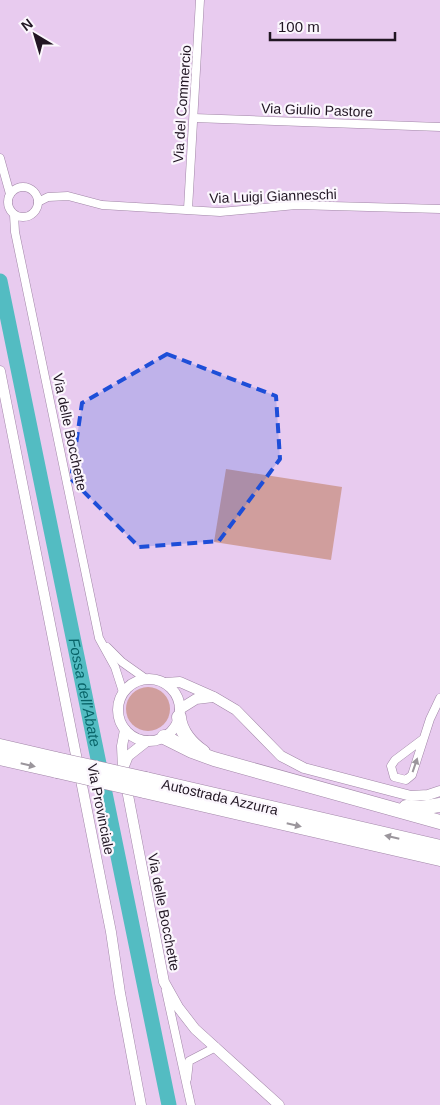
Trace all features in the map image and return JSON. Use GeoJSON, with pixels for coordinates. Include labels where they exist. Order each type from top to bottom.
{"type":"FeatureCollection","features":[{"type":"Feature","properties":{"kind":"highway"},"geometry":{"type":"LineString","coordinates":[[180,713],[180,726],[195,747],[214,759]]}},
{"type":"Feature","properties":{"kind":"highway"},"geometry":{"type":"LineString","coordinates":[[164,737],[192,751],[214,759],[440,822]]}},
{"type":"Feature","properties":{"kind":"highway","name":"Autostrada Azzurra"},"geometry":{"type":"LineString","coordinates":[[0,746],[56,765]]}},
{"type":"Feature","properties":{"kind":"highway","name":"Autostrada Azzurra"},"geometry":{"type":"LineString","coordinates":[[0,758],[56,765],[440,848]]}},
{"type":"Feature","properties":{"kind":"highway","name":"Autostrada Azzurra"},"geometry":{"type":"LineString","coordinates":[[145,785],[440,859]]}},
{"type":"Feature","properties":{"kind":"highway"},"geometry":{"type":"LineString","coordinates":[[386,806],[421,808],[440,805]]}},
{"type":"Feature","properties":{"kind":"main road","name":"Via Provinciale"},"geometry":{"type":"LineString","coordinates":[[0,371],[111,932],[120,993],[142,1105]]}},
{"type":"Feature","properties":{"kind":"main road"},"geometry":{"type":"LineString","coordinates":[[147,741],[139,739],[125,730],[118,715],[118,707],[123,692],[130,685],[146,679],[165,683],[180,682],[214,697],[236,710],[281,756],[304,768],[411,796],[428,795],[440,791]]}},
{"type":"Feature","properties":{"kind":"main road"},"geometry":{"type":"LineString","coordinates":[[165,683],[178,699],[180,713]]}},
{"type":"Feature","properties":{"kind":"main road"},"geometry":{"type":"LineString","coordinates":[[123,769],[128,756],[147,741],[164,737],[171,732],[180,713],[196,699],[214,697]]}},
{"type":"Feature","properties":{"kind":"main road","name":"Via delle Bocchette"},"geometry":{"type":"LineString","coordinates":[[125,730],[122,746],[123,769],[164,982],[178,1007],[195,1028],[279,1105]]}},
{"type":"Feature","properties":{"kind":"street","name":"Via del Commercio"},"geometry":{"type":"LineString","coordinates":[[188,209],[200,0]]}},
{"type":"Feature","properties":{"kind":"street","name":"Via Giulio Pastore"},"geometry":{"type":"LineString","coordinates":[[194,118],[440,127]]}},
{"type":"Feature","properties":{"kind":"street","name":"Via delle Bocchette"},"geometry":{"type":"LineString","coordinates":[[0,158],[5,183],[10,194],[8,208],[14,215],[14,232],[99,638]]}},
{"type":"Feature","properties":{"kind":"street"},"geometry":{"type":"LineString","coordinates":[[5,183],[17,188],[26,187],[35,193],[38,202],[32,215],[22,218],[14,215]]}},
{"type":"Feature","properties":{"kind":"street"},"geometry":{"type":"LineString","coordinates":[[10,194],[17,188]]}},
{"type":"Feature","properties":{"kind":"street","name":"Via Luigi Gianneschi"},"geometry":{"type":"LineString","coordinates":[[35,193],[48,197],[68,196],[102,205],[220,212],[296,205],[440,209]]}},
{"type":"Feature","properties":{"kind":"street","name":"Via Luigi Gianneschi"},"geometry":{"type":"LineString","coordinates":[[38,202],[48,197]]}},
{"type":"Feature","properties":{"kind":"street"},"geometry":{"type":"LineString","coordinates":[[14,232],[22,218]]}},
{"type":"Feature","properties":{"kind":"street"},"geometry":{"type":"LineString","coordinates":[[99,638],[122,662],[146,679]]}},
{"type":"Feature","properties":{"kind":"street"},"geometry":{"type":"LineString","coordinates":[[99,638],[115,667],[123,692]]}},
{"type":"Feature","properties":{"kind":"street"},"geometry":{"type":"LineString","coordinates":[[423,739],[395,760],[391,766],[394,777],[406,780],[412,775],[423,739],[440,698]]}},
{"type":"Feature","properties":{"kind":"street"},"geometry":{"type":"LineString","coordinates":[[164,982],[190,1105]]}},
{"type":"Feature","properties":{"kind":"street"},"geometry":{"type":"LineString","coordinates":[[186,1086],[189,1061],[216,1047]]}},
{"type":"Feature","properties":{"kind":"highlighted area"},"geometry":{"type":"Polygon","coordinates":[[[167,354],[276,396],[280,459],[219,541],[139,547],[71,479],[82,403],[167,354]]]}},
{"type":"Feature","properties":{"kind":"shaded area"},"geometry":{"type":"Polygon","coordinates":[[[226,469],[342,487],[331,560],[214,542],[226,469]]]}},
{"type":"Feature","properties":{"kind":"shaded area"},"geometry":{"type":"Polygon","coordinates":[[[152,687],[164,693],[169,700],[169,718],[164,725],[157,730],[144,731],[136,728],[129,721],[126,705],[129,697],[136,690],[152,687]]]}},
{"type":"Feature","properties":{"kind":"waterway","name":"Fossa dell'Abate"},"geometry":{"type":"LineString","coordinates":[[0,281],[169,1105]]}}]}
